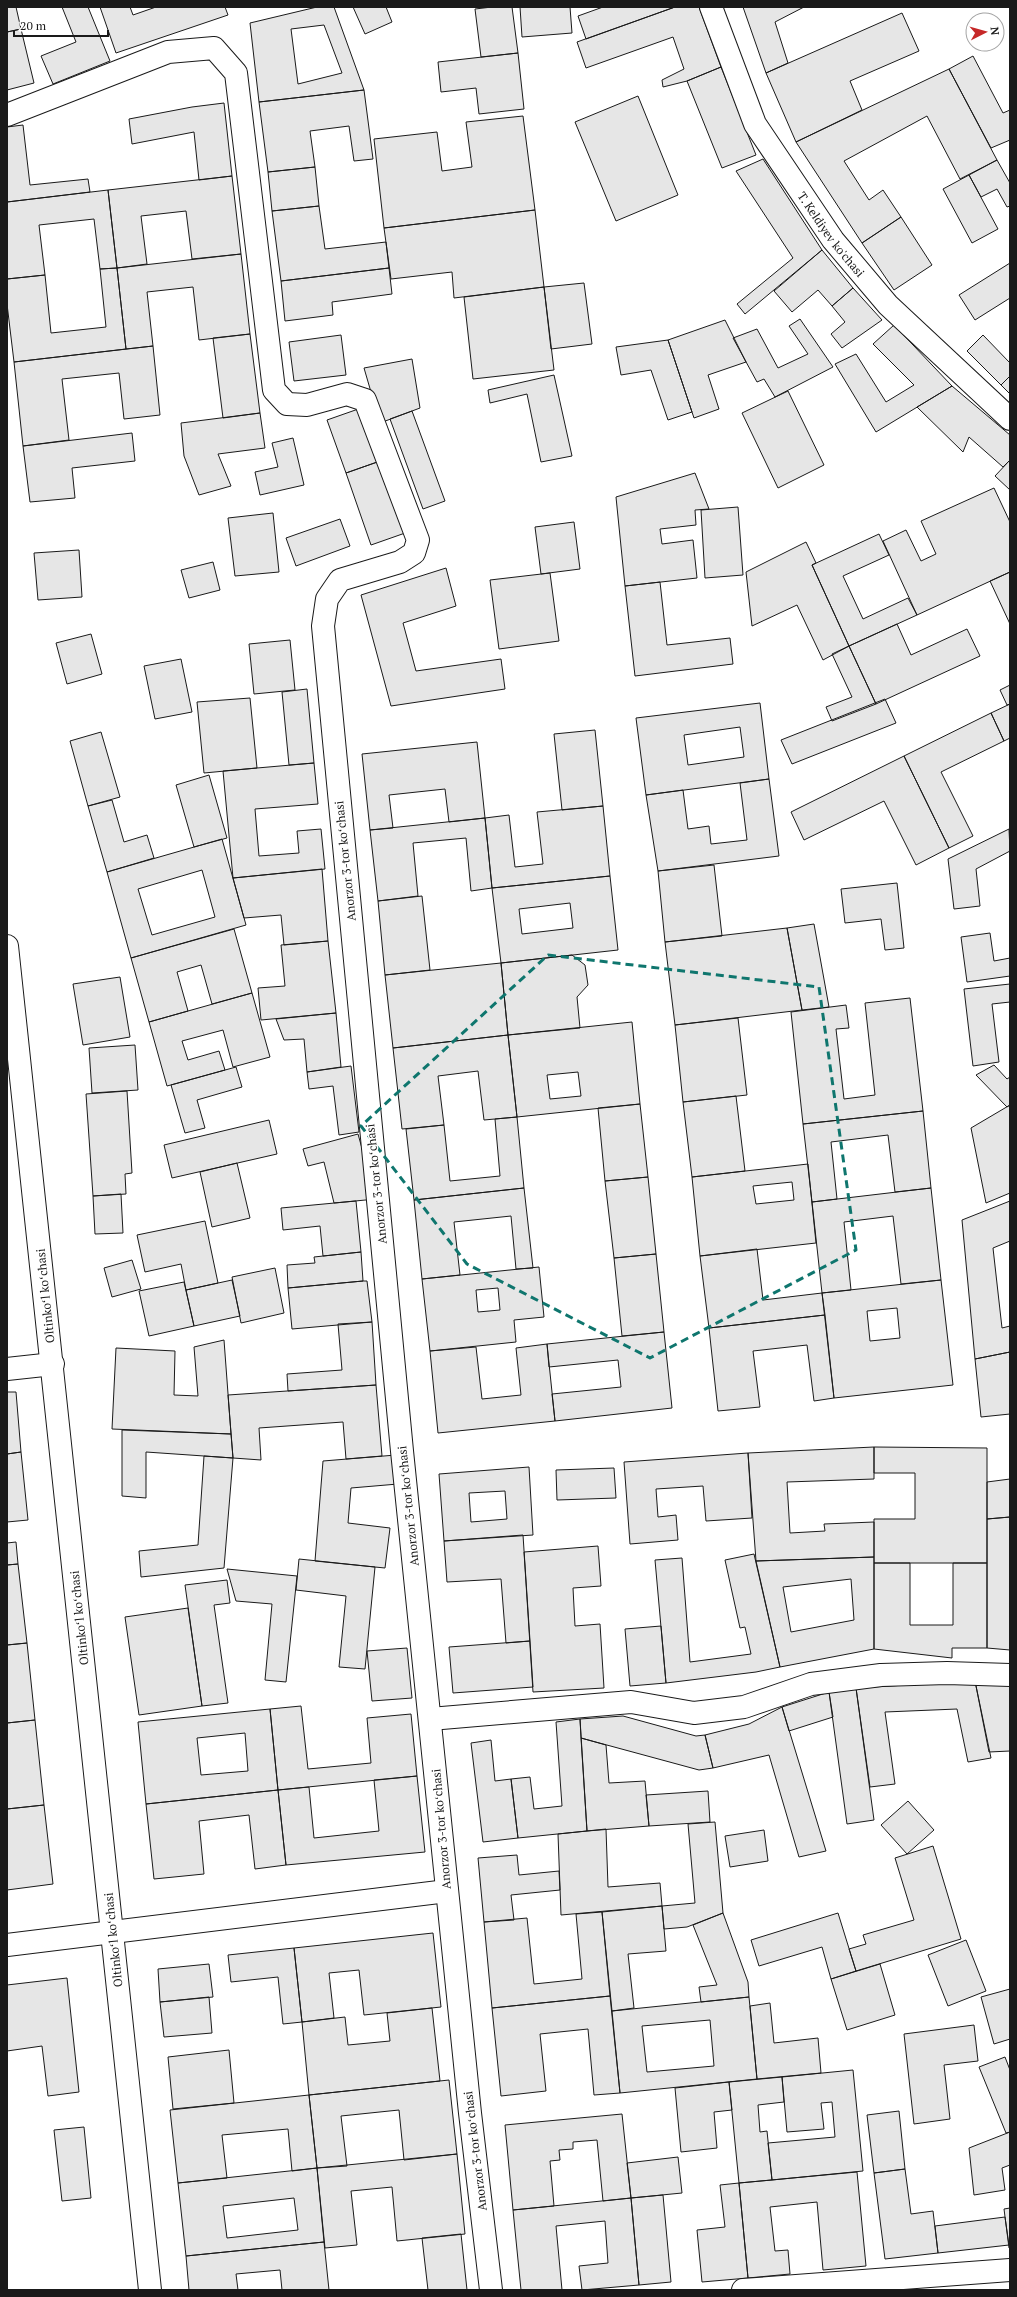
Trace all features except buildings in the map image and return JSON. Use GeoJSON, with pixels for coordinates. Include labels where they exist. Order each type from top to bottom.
{"type":"FeatureCollection","features":[{"type":"Feature","properties":{"kind":"street","name":"T. Keldiyev ko'chasi"},"geometry":{"type":"LineString","coordinates":[[711,7],[755,124],[833,240],[888,305],[1010,419]]}},
{"type":"Feature","properties":{"kind":"street","name":"Anorzor 3-tor koʻchasi"},"geometry":{"type":"LineString","coordinates":[[7,115],[168,52],[214,48],[236,73],[274,390],[287,404],[307,405],[347,394],[365,400],[418,540],[414,553],[400,562],[340,580],[327,599],[323,626],[401,1443],[447,1891],[491,2290]]}},
{"type":"Feature","properties":{"kind":"street","name":"Oltinkoʻl koʻchasi"},"geometry":{"type":"LineString","coordinates":[[7,946],[9,978],[53,1364],[150,2290]]}},
{"type":"Feature","properties":{"kind":"street"},"geometry":{"type":"LineString","coordinates":[[7,1369],[53,1364]]}},
{"type":"Feature","properties":{"kind":"street"},"geometry":{"type":"LineString","coordinates":[[430,1719],[631,1702],[694,1713],[744,1706],[811,1684],[874,1676],[947,1673],[1010,1675]]}},
{"type":"Feature","properties":{"kind":"street"},"geometry":{"type":"LineString","coordinates":[[7,1945],[112,1934],[447,1891]]}},
{"type":"Feature","properties":{"kind":"street"},"geometry":{"type":"LineString","coordinates":[[743,2290],[1010,2270]]}},
{"type":"Feature","properties":{"kind":"highlighted area"},"geometry":{"type":"Polygon","coordinates":[[[548,955],[819,987],[856,1250],[650,1358],[467,1264],[361,1126],[548,955]]]}}]}
